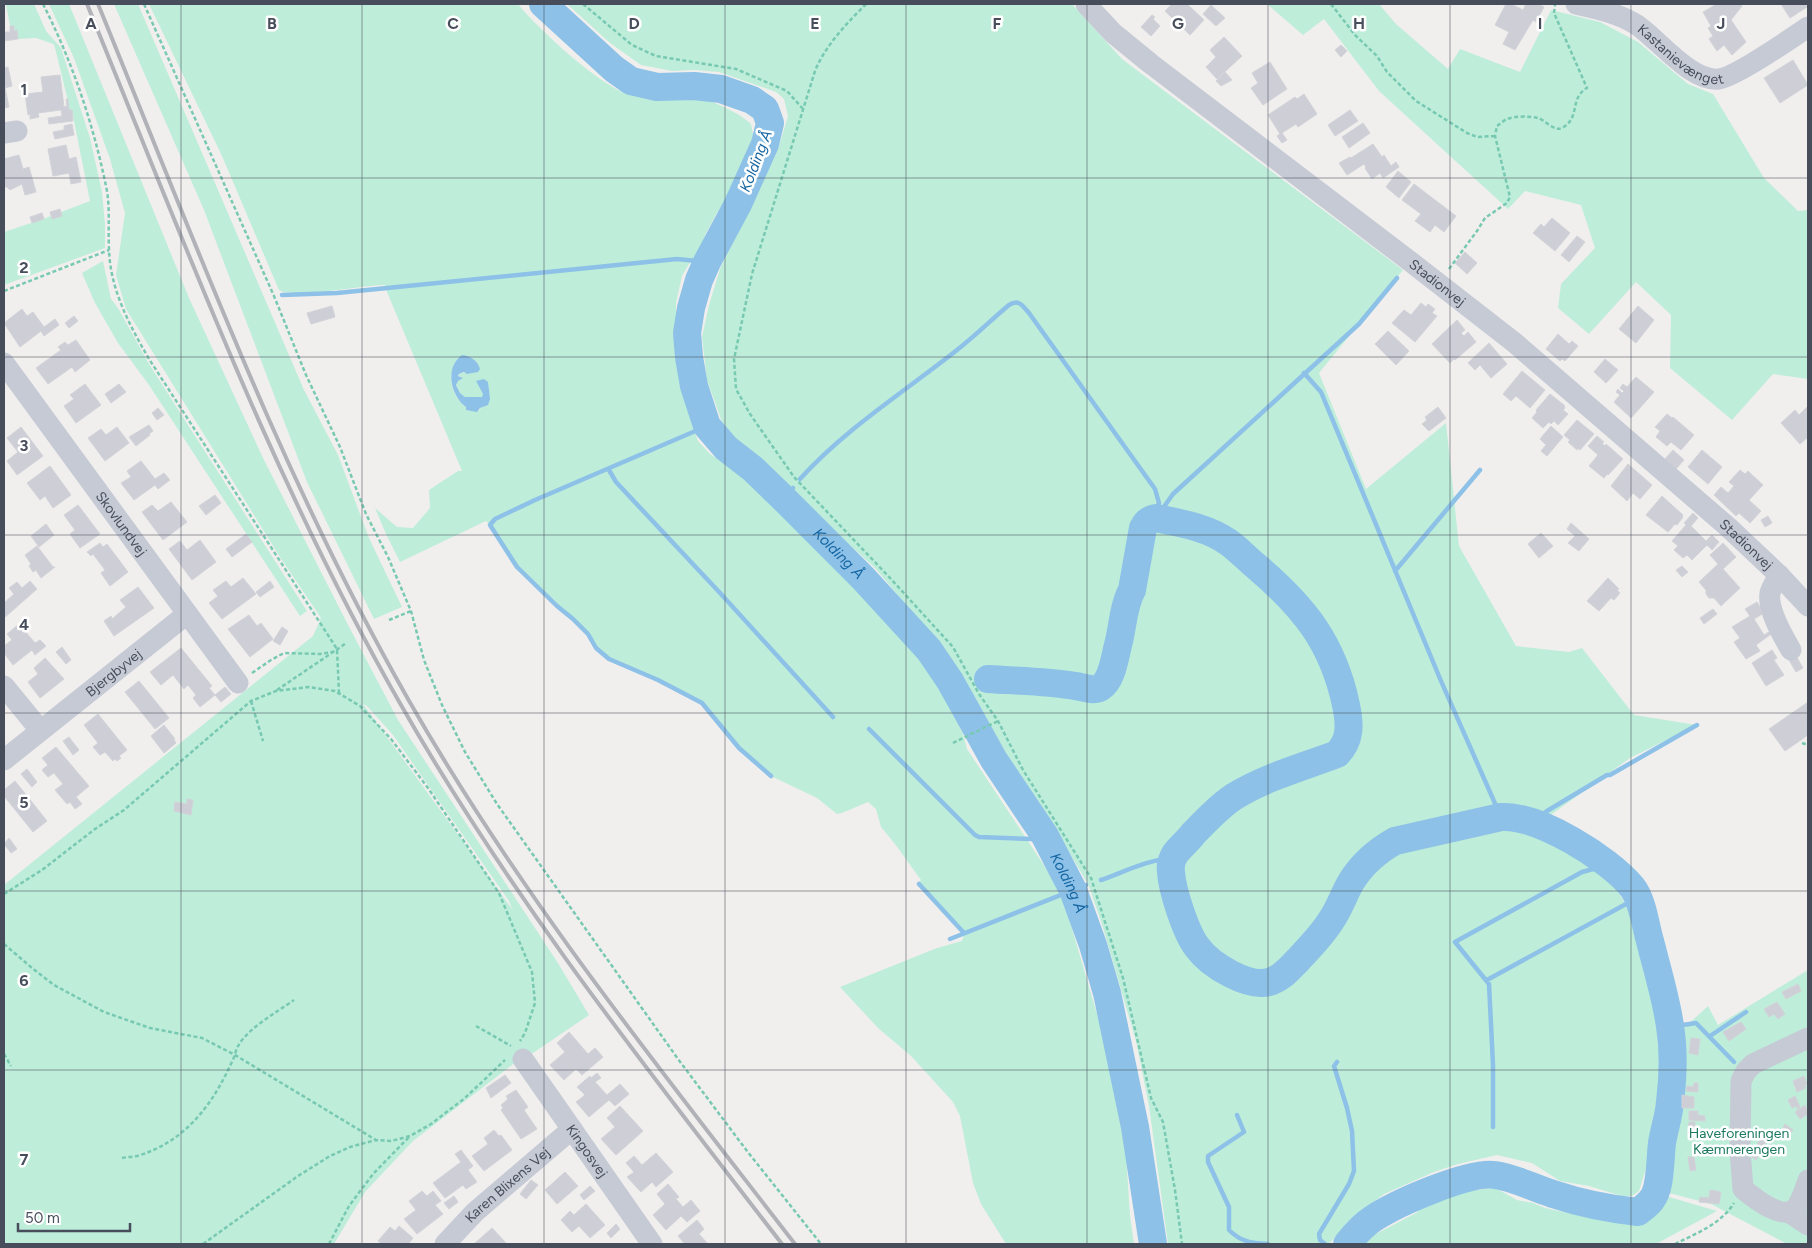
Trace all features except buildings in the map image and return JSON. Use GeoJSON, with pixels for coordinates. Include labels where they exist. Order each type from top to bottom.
{"type":"FeatureCollection","features":[{"type":"Feature","properties":{"kind":"street","name":"Stadionvej"},"geometry":{"type":"LineString","coordinates":[[1086,4],[1113,33],[1151,64],[1515,343],[1720,521],[1779,575],[1808,606]]}},
{"type":"Feature","properties":{"kind":"street","name":"Kastanievænget"},"geometry":{"type":"LineString","coordinates":[[1576,4],[1616,13],[1638,26],[1691,70],[1705,77],[1719,79],[1734,73],[1808,27]]}},
{"type":"Feature","properties":{"kind":"street","name":"Skovlundvej"},"geometry":{"type":"LineString","coordinates":[[4,363],[238,683]]}},
{"type":"Feature","properties":{"kind":"street","name":"Stadionvej"},"geometry":{"type":"LineString","coordinates":[[1779,575],[1770,595],[1770,605],[1782,635],[1791,650]]}},
{"type":"Feature","properties":{"kind":"street","name":"Bjergbyvej"},"geometry":{"type":"LineString","coordinates":[[4,760],[187,614]]}},
{"type":"Feature","properties":{"kind":"street"},"geometry":{"type":"LineString","coordinates":[[4,686],[40,730]]}},
{"type":"Feature","properties":{"kind":"street"},"geometry":{"type":"LineString","coordinates":[[1808,1038],[1754,1064],[1746,1071],[1741,1081],[1740,1150],[1743,1190],[1764,1204],[1784,1213],[1790,1213],[1808,1225]]}},
{"type":"Feature","properties":{"kind":"street","name":"Kingosvej"},"geometry":{"type":"LineString","coordinates":[[520,1054],[652,1244]]}},
{"type":"Feature","properties":{"kind":"street","name":"Karen Blixens Vej"},"geometry":{"type":"LineString","coordinates":[[445,1244],[475,1212],[572,1129]]}},
{"type":"Feature","properties":{"kind":"street"},"geometry":{"type":"LineString","coordinates":[[1790,1213],[1797,1208],[1808,1180]]}},
{"type":"Feature","properties":{"kind":"path"},"geometry":{"type":"LineString","coordinates":[[43,4],[61,42],[88,113],[107,194],[110,224],[109,250],[115,289],[127,321],[149,359],[338,650],[340,694]]}},
{"type":"Feature","properties":{"kind":"path"},"geometry":{"type":"LineString","coordinates":[[144,4],[274,296],[306,375],[340,447],[366,514],[388,557],[411,611],[424,660],[442,705],[465,752],[496,804],[678,1059],[747,1151],[821,1244]]}},
{"type":"Feature","properties":{"kind":"path"},"geometry":{"type":"LineString","coordinates":[[583,4],[632,44],[656,56],[736,70],[787,91],[803,108]]}},
{"type":"Feature","properties":{"kind":"path"},"geometry":{"type":"LineString","coordinates":[[866,4],[820,60],[803,108],[752,274],[734,358],[736,389],[750,414],[794,477],[953,647],[978,694],[998,721],[1023,770],[1095,887],[1123,978],[1151,1098],[1163,1122],[1182,1244]]}},
{"type":"Feature","properties":{"kind":"path"},"geometry":{"type":"LineString","coordinates":[[1331,4],[1355,35],[1377,56],[1387,72],[1416,101],[1467,133],[1477,137],[1496,136]]}},
{"type":"Feature","properties":{"kind":"path"},"geometry":{"type":"LineString","coordinates":[[1438,283],[1485,218],[1508,203],[1510,196],[1496,136],[1497,126],[1506,119],[1522,117],[1539,118],[1552,127],[1562,128],[1574,116],[1576,99],[1580,92],[1587,88],[1554,13],[1555,4]]}},
{"type":"Feature","properties":{"kind":"path"},"geometry":{"type":"LineString","coordinates":[[4,291],[109,250]]}},
{"type":"Feature","properties":{"kind":"path"},"geometry":{"type":"LineString","coordinates":[[389,620],[411,611]]}},
{"type":"Feature","properties":{"kind":"path"},"geometry":{"type":"LineString","coordinates":[[238,683],[284,653],[320,654],[338,650],[345,644]]}},
{"type":"Feature","properties":{"kind":"path"},"geometry":{"type":"LineString","coordinates":[[276,691],[332,652]]}},
{"type":"Feature","properties":{"kind":"path"},"geometry":{"type":"LineString","coordinates":[[4,894],[42,870],[95,829],[124,810],[251,700],[276,691],[308,687],[334,690],[360,706],[391,739],[428,788],[499,893],[532,972],[535,1003],[520,1054],[431,1124],[410,1136],[391,1141],[376,1140],[350,1147],[330,1156],[203,1244]]}},
{"type":"Feature","properties":{"kind":"path"},"geometry":{"type":"LineString","coordinates":[[251,700],[263,741]]}},
{"type":"Feature","properties":{"kind":"path"},"geometry":{"type":"LineString","coordinates":[[953,743],[998,721]]}},
{"type":"Feature","properties":{"kind":"path"},"geometry":{"type":"LineString","coordinates":[[1802,743],[1808,745]]}},
{"type":"Feature","properties":{"kind":"path"},"geometry":{"type":"LineString","coordinates":[[4,944],[54,985],[104,1012],[150,1028],[202,1038],[376,1140]]}},
{"type":"Feature","properties":{"kind":"path"},"geometry":{"type":"LineString","coordinates":[[122,1158],[136,1156],[170,1142],[195,1121],[217,1094],[235,1056],[236,1049],[244,1036],[294,1000]]}},
{"type":"Feature","properties":{"kind":"path"},"geometry":{"type":"LineString","coordinates":[[476,1026],[520,1054]]}},
{"type":"Feature","properties":{"kind":"path"},"geometry":{"type":"LineString","coordinates":[[4,1054],[11,1066]]}},
{"type":"Feature","properties":{"kind":"path"},"geometry":{"type":"LineString","coordinates":[[328,1244],[349,1206],[372,1174],[410,1136]]}},
{"type":"Feature","properties":{"kind":"path"},"geometry":{"type":"LineString","coordinates":[[1675,1244],[1707,1228],[1727,1214],[1743,1190]]}},
{"type":"Feature","properties":{"kind":"green space"},"geometry":{"type":"Polygon","coordinates":[[[6,4],[34,4],[46,31],[61,48],[90,138],[102,192],[105,248],[4,285],[4,232],[90,201],[72,111],[69,110],[54,44],[36,38],[18,39],[14,26],[10,26],[6,4]]]}},
{"type":"Feature","properties":{"kind":"green space"},"geometry":{"type":"Polygon","coordinates":[[[49,4],[69,4],[189,298],[263,458],[398,720],[558,963],[589,1015],[533,1053],[529,1052],[413,1141],[365,1192],[334,1244],[4,1244],[4,885],[313,636],[321,618],[280,557],[126,309],[116,275],[125,213],[110,159],[74,58],[49,4]],[[363,704],[512,909],[509,901],[393,735],[363,704]]]}},
{"type":"Feature","properties":{"kind":"green space"},"geometry":{"type":"Polygon","coordinates":[[[114,4],[138,4],[304,390],[338,455],[369,538],[402,607],[374,619],[307,482],[204,210],[114,4]]]}},
{"type":"Feature","properties":{"kind":"green space"},"geometry":{"type":"Polygon","coordinates":[[[149,4],[518,4],[539,27],[571,56],[588,70],[619,90],[639,96],[699,98],[732,111],[751,124],[754,139],[752,146],[724,203],[706,233],[697,257],[689,264],[682,276],[676,303],[676,360],[692,425],[698,441],[710,454],[733,469],[775,508],[870,604],[925,665],[946,699],[963,734],[967,749],[1053,879],[1066,908],[1104,1038],[1126,1153],[1130,1216],[1134,1244],[1006,1244],[981,1204],[973,1183],[960,1116],[953,1102],[911,1056],[878,1028],[840,987],[937,948],[962,941],[964,934],[920,885],[919,882],[921,880],[881,827],[876,809],[868,802],[837,814],[817,798],[771,776],[739,748],[702,703],[658,680],[609,659],[596,648],[588,634],[573,619],[517,567],[486,521],[400,562],[375,508],[397,527],[413,528],[430,508],[429,490],[458,471],[462,471],[385,285],[298,293],[279,290],[222,156],[149,4]],[[459,357],[452,370],[451,377],[453,390],[466,407],[466,410],[478,411],[490,399],[477,384],[484,394],[482,397],[465,397],[460,393],[456,384],[461,377],[459,374],[480,369],[476,361],[459,357]]]}},
{"type":"Feature","properties":{"kind":"green space"},"geometry":{"type":"Polygon","coordinates":[[[567,4],[1072,4],[1122,59],[1403,270],[1319,373],[1366,489],[1446,423],[1459,546],[1516,646],[1569,652],[1582,648],[1634,715],[1697,725],[1630,758],[1527,832],[1587,863],[1611,882],[1630,910],[1656,1014],[1660,1063],[1659,1085],[1647,1165],[1639,1191],[1632,1196],[1622,1196],[1589,1186],[1560,1181],[1532,1163],[1497,1155],[1434,1172],[1384,1194],[1349,1221],[1329,1244],[1168,1244],[1149,1106],[1136,1041],[1101,921],[1088,884],[1045,812],[1010,760],[964,680],[943,649],[875,568],[806,505],[784,481],[737,440],[722,422],[707,380],[702,337],[709,305],[720,269],[779,146],[788,116],[784,99],[776,92],[719,72],[672,71],[641,65],[610,43],[567,4]]]}},
{"type":"Feature","properties":{"kind":"green space"},"geometry":{"type":"Polygon","coordinates":[[[1267,4],[1379,4],[1396,24],[1448,69],[1460,49],[1520,72],[1551,10],[1600,22],[1638,42],[1688,84],[1713,94],[1764,178],[1798,211],[1808,210],[1808,379],[1773,374],[1732,420],[1670,368],[1671,315],[1636,282],[1589,334],[1558,308],[1561,284],[1595,248],[1581,205],[1525,191],[1508,209],[1379,91],[1324,19],[1303,35],[1267,4]]]}},
{"type":"Feature","properties":{"kind":"green space"},"geometry":{"type":"Polygon","coordinates":[[[103,261],[111,299],[118,308],[149,364],[307,611],[300,616],[149,385],[118,343],[95,303],[82,273],[103,261]]]}},
{"type":"Feature","properties":{"kind":"green space","name":"Haveforeningen Kæmnerengen"},"geometry":{"type":"Polygon","coordinates":[[[1808,970],[1808,1244],[1787,1244],[1711,1204],[1665,1192],[1682,1030],[1708,1006],[1718,1025],[1808,970]]]}},
{"type":"Feature","properties":{"kind":"green space"},"geometry":{"type":"Polygon","coordinates":[[[1493,1188],[1517,1200],[1611,1222],[1629,1223],[1644,1218],[1661,1205],[1666,1196],[1717,1211],[1656,1244],[1364,1244],[1374,1235],[1418,1212],[1416,1208],[1428,1201],[1433,1203],[1466,1191],[1493,1188]]]}},
{"type":"Feature","properties":{"kind":"water"},"geometry":{"type":"Polygon","coordinates":[[[462,355],[474,359],[480,369],[478,372],[459,374],[458,376],[463,378],[456,385],[460,393],[465,397],[482,397],[483,394],[476,381],[484,379],[488,382],[490,399],[488,405],[480,408],[477,412],[466,410],[466,407],[453,389],[451,374],[456,361],[462,355]]]}},
{"type":"Feature","properties":{"kind":"waterway","name":"Kolding Å"},"geometry":{"type":"LineString","coordinates":[[543,4],[614,69],[631,81],[657,87],[694,86],[721,89],[752,100],[765,109],[770,123],[765,144],[738,204],[707,262],[699,280],[691,308],[687,333],[689,357],[694,386],[707,426],[726,448],[753,469],[863,578],[929,650],[950,681],[994,760],[1045,836],[1073,890],[1093,945],[1107,993],[1135,1127],[1153,1244]]}},
{"type":"Feature","properties":{"kind":"waterway"},"geometry":{"type":"LineString","coordinates":[[282,295],[337,293],[677,259],[707,262]]}},
{"type":"Feature","properties":{"kind":"waterway"},"geometry":{"type":"LineString","coordinates":[[1156,518],[1173,494],[1359,324],[1397,278]]}},
{"type":"Feature","properties":{"kind":"waterway"},"geometry":{"type":"LineString","coordinates":[[800,479],[855,427],[957,350],[1009,305],[1018,303],[1029,313],[1155,489],[1159,503],[1151,518]]}},
{"type":"Feature","properties":{"kind":"waterway"},"geometry":{"type":"LineString","coordinates":[[1304,373],[1321,392],[1441,681],[1501,817]]}},
{"type":"Feature","properties":{"kind":"waterway"},"geometry":{"type":"LineString","coordinates":[[707,426],[535,500],[495,519],[490,525],[517,567],[588,634],[596,648],[609,659],[658,680],[702,703],[739,748],[771,776]]}},
{"type":"Feature","properties":{"kind":"waterway"},"geometry":{"type":"LineString","coordinates":[[609,470],[616,482],[833,717]]}},
{"type":"Feature","properties":{"kind":"waterway"},"geometry":{"type":"LineString","coordinates":[[1395,571],[1480,470]]}},
{"type":"Feature","properties":{"kind":"waterway"},"geometry":{"type":"LineString","coordinates":[[783,498],[793,488]]}},
{"type":"Feature","properties":{"kind":"waterway"},"geometry":{"type":"LineString","coordinates":[[988,679],[1053,683],[1092,689],[1101,687],[1108,679],[1114,662],[1125,610],[1132,590],[1145,524],[1156,518],[1202,529],[1220,537],[1239,551],[1274,582],[1302,612],[1325,645],[1333,663],[1346,705],[1349,725],[1345,743],[1337,754],[1272,778],[1235,796],[1213,814],[1175,854],[1171,870],[1180,911],[1188,932],[1197,947],[1211,961],[1242,979],[1263,983],[1272,981],[1283,975],[1320,935],[1335,914],[1355,875],[1382,849],[1395,841],[1501,817],[1517,818],[1534,823],[1572,840],[1607,864],[1636,893],[1664,994],[1672,1045],[1669,1107],[1662,1143],[1659,1180],[1651,1201],[1638,1212],[1617,1209],[1563,1197],[1503,1176],[1483,1175],[1433,1189],[1399,1204],[1370,1221],[1347,1244]]}},
{"type":"Feature","properties":{"kind":"waterway"},"geometry":{"type":"LineString","coordinates":[[1531,822],[1607,775],[1697,725]]}},
{"type":"Feature","properties":{"kind":"waterway"},"geometry":{"type":"LineString","coordinates":[[869,729],[975,835],[979,837],[1032,839],[1045,836]]}},
{"type":"Feature","properties":{"kind":"waterway"},"geometry":{"type":"LineString","coordinates":[[1101,880],[1146,863],[1174,858]]}},
{"type":"Feature","properties":{"kind":"waterway"},"geometry":{"type":"LineString","coordinates":[[1493,1127],[1493,1065],[1489,984],[1455,942],[1582,872],[1608,865]]}},
{"type":"Feature","properties":{"kind":"waterway"},"geometry":{"type":"LineString","coordinates":[[919,884],[964,933]]}},
{"type":"Feature","properties":{"kind":"waterway"},"geometry":{"type":"LineString","coordinates":[[950,939],[1086,885]]}},
{"type":"Feature","properties":{"kind":"waterway"},"geometry":{"type":"LineString","coordinates":[[1487,980],[1637,898]]}},
{"type":"Feature","properties":{"kind":"waterway"},"geometry":{"type":"LineString","coordinates":[[1710,1036],[1746,1012]]}},
{"type":"Feature","properties":{"kind":"waterway"},"geometry":{"type":"LineString","coordinates":[[1670,1027],[1696,1023],[1734,1062]]}},
{"type":"Feature","properties":{"kind":"waterway"},"geometry":{"type":"LineString","coordinates":[[1325,1244],[1320,1240],[1319,1234],[1349,1184],[1354,1171],[1352,1131],[1334,1066],[1337,1062]]}},
{"type":"Feature","properties":{"kind":"waterway"},"geometry":{"type":"LineString","coordinates":[[1237,1115],[1244,1132],[1208,1156],[1208,1162],[1229,1207],[1229,1230],[1247,1241],[1268,1244]]}},
{"type":"Feature","properties":{"kind":"railway"},"geometry":{"type":"LineString","coordinates":[[87,4],[195,271],[271,448],[355,621],[401,705],[443,776],[534,914],[631,1047],[782,1244]]}},
{"type":"Feature","properties":{"kind":"railway"},"geometry":{"type":"LineString","coordinates":[[98,4],[205,269],[280,444],[362,615],[408,699],[496,842],[543,911],[642,1046],[795,1244]]}}]}
